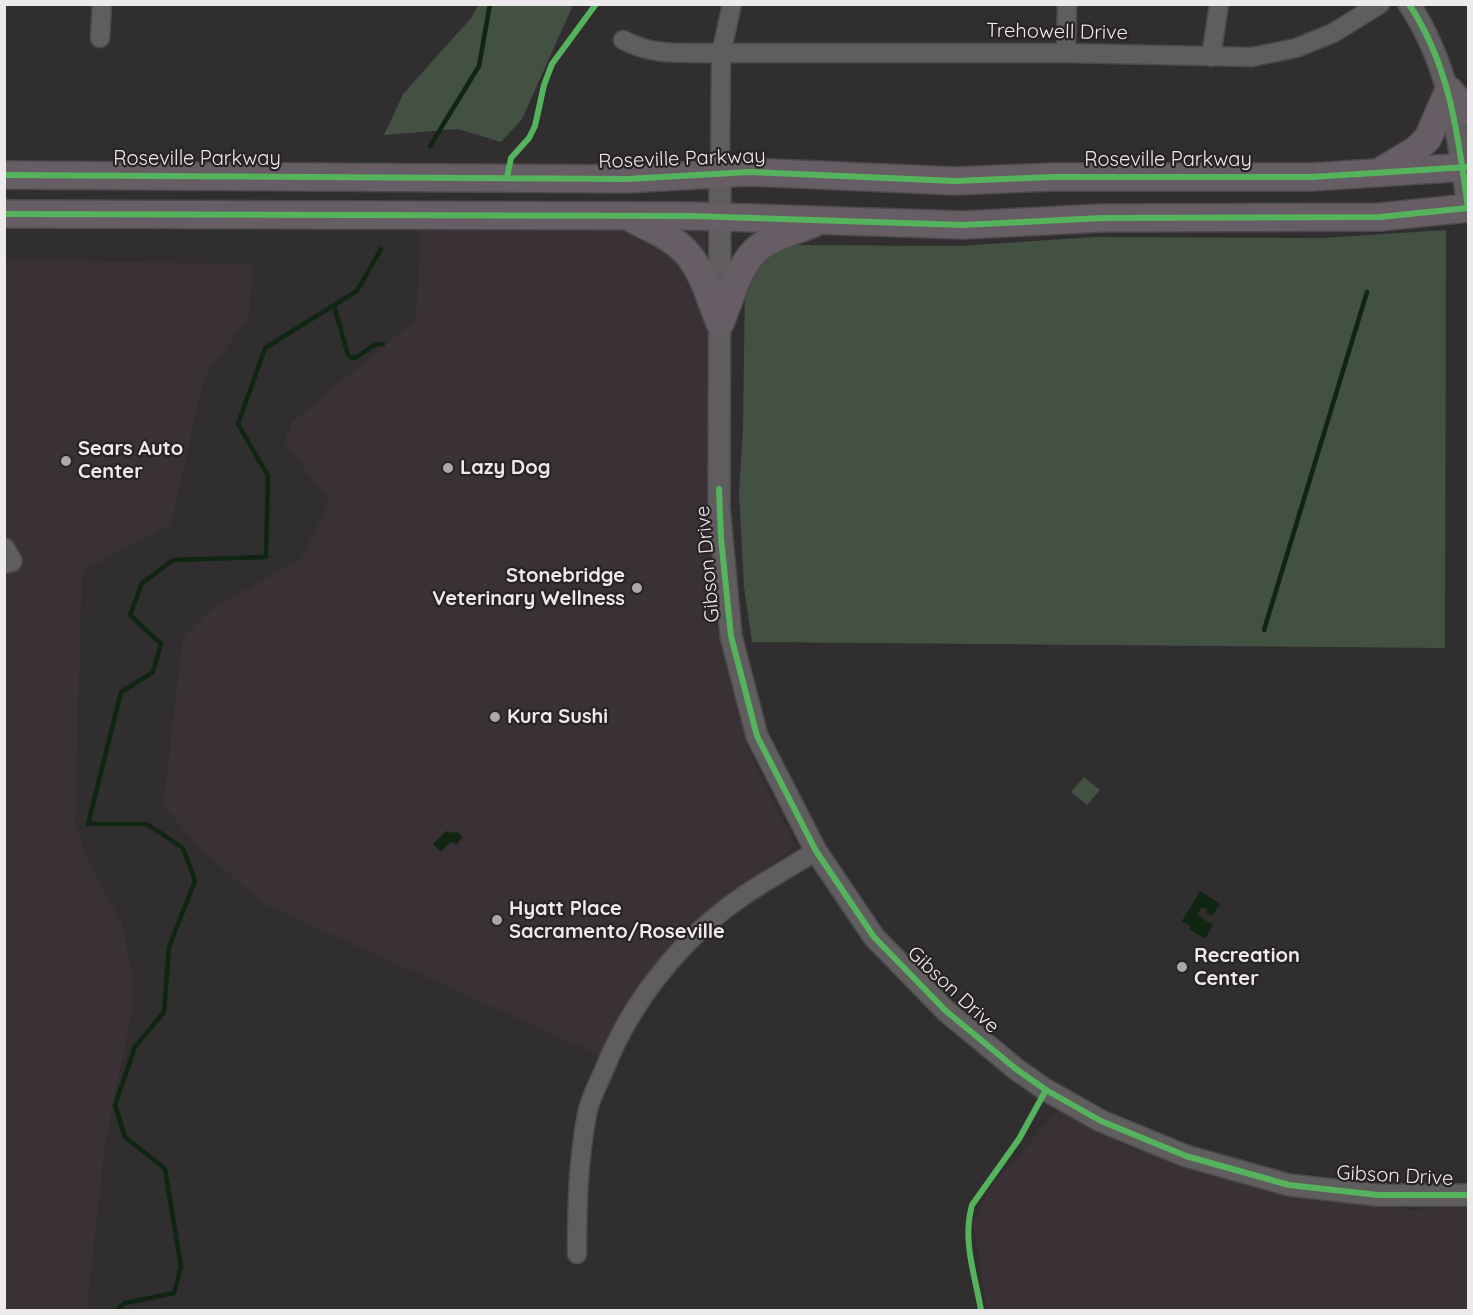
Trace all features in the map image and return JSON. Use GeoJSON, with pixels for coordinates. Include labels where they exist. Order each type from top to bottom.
{"type":"FeatureCollection","features":[{"type":"Feature","properties":{"kind":"main road"},"geometry":{"type":"LineString","coordinates":[[1378,172],[1416,150],[1428,138],[1449,90],[1468,112]]}},
{"type":"Feature","properties":{"kind":"main road","name":"Roseville Parkway"},"geometry":{"type":"LineString","coordinates":[[4,175],[627,179],[720,173],[762,173],[955,181],[1064,177],[1312,177],[1465,167]]}},
{"type":"Feature","properties":{"kind":"main road"},"geometry":{"type":"LineString","coordinates":[[10,216],[302,213],[719,216],[963,225],[1103,218],[1380,217],[1468,208]]}},
{"type":"Feature","properties":{"kind":"main road"},"geometry":{"type":"LineString","coordinates":[[629,217],[686,251],[698,267],[720,323]]}},
{"type":"Feature","properties":{"kind":"main road"},"geometry":{"type":"LineString","coordinates":[[720,323],[745,264],[756,250],[766,243],[819,221]]}},
{"type":"Feature","properties":{"kind":"street"},"geometry":{"type":"LineString","coordinates":[[100,38],[102,4]]}},
{"type":"Feature","properties":{"kind":"street"},"geometry":{"type":"LineString","coordinates":[[720,173],[722,54],[732,4]]}},
{"type":"Feature","properties":{"kind":"street"},"geometry":{"type":"LineString","coordinates":[[1066,53],[1067,4]]}},
{"type":"Feature","properties":{"kind":"street"},"geometry":{"type":"LineString","coordinates":[[1211,57],[1220,4]]}},
{"type":"Feature","properties":{"kind":"street","name":"Trehowell Drive"},"geometry":{"type":"LineString","coordinates":[[623,40],[640,49],[657,52],[722,54],[1066,53],[1252,57],[1296,48],[1333,33],[1380,4]]}},
{"type":"Feature","properties":{"kind":"street"},"geometry":{"type":"LineString","coordinates":[[1409,4],[1432,48],[1449,90],[1465,167],[1468,208]]}},
{"type":"Feature","properties":{"kind":"street","name":"Gibson Drive"},"geometry":{"type":"LineString","coordinates":[[720,173],[719,506],[731,636],[757,735],[816,851],[874,937],[946,1011],[1016,1069],[1046,1090],[1101,1121],[1186,1156],[1289,1185],[1378,1195],[1468,1195]]}},
{"type":"Feature","properties":{"kind":"street"},"geometry":{"type":"LineString","coordinates":[[4,549],[11,561],[4,562]]}},
{"type":"Feature","properties":{"kind":"street"},"geometry":{"type":"LineString","coordinates":[[577,1254],[578,1184],[588,1112],[616,1043],[626,1026],[661,973],[693,938],[742,897],[816,851]]}},
{"type":"Feature","properties":{"kind":"shaded area"},"geometry":{"type":"Polygon","coordinates":[[[478,5],[573,5],[522,119],[501,142],[458,129],[384,135],[403,94],[472,17],[478,5]]]}},
{"type":"Feature","properties":{"kind":"shaded area"},"geometry":{"type":"Polygon","coordinates":[[[705,217],[712,608],[749,751],[795,845],[672,944],[599,1055],[262,903],[199,847],[163,805],[183,637],[214,607],[301,559],[329,502],[284,441],[292,422],[416,319],[421,228],[705,217]]]}},
{"type":"Feature","properties":{"kind":"shaded area"},"geometry":{"type":"Polygon","coordinates":[[[1446,230],[1445,648],[752,642],[744,587],[739,492],[743,429],[745,281],[756,260],[788,245],[960,246],[1093,237],[1323,238],[1446,230]]]}},
{"type":"Feature","properties":{"kind":"shaded area"},"geometry":{"type":"Polygon","coordinates":[[[5,260],[253,264],[249,317],[204,377],[171,524],[82,571],[75,823],[89,864],[122,922],[133,980],[132,1012],[105,1145],[87,1310],[5,1310],[5,260]]]}},
{"type":"Feature","properties":{"kind":"shaded area"},"geometry":{"type":"Polygon","coordinates":[[[1084,777],[1100,790],[1087,805],[1071,792],[1084,777]]]}},
{"type":"Feature","properties":{"kind":"shaded area"},"geometry":{"type":"Polygon","coordinates":[[[446,831],[451,833],[456,831],[463,837],[456,845],[453,842],[449,843],[441,852],[433,844],[446,831]]]}},
{"type":"Feature","properties":{"kind":"shaded area"},"geometry":{"type":"Polygon","coordinates":[[[1200,891],[1220,904],[1212,916],[1202,907],[1197,915],[1213,925],[1205,939],[1189,929],[1191,926],[1182,921],[1200,891]]]}},
{"type":"Feature","properties":{"kind":"shaded area"},"geometry":{"type":"Polygon","coordinates":[[[1060,1108],[1215,1173],[1411,1210],[1468,1205],[1468,1310],[987,1310],[973,1222],[990,1188],[1060,1108]]]}},
{"type":"Feature","properties":{"kind":"waterway"},"geometry":{"type":"LineString","coordinates":[[430,146],[479,66],[490,4]]}},
{"type":"Feature","properties":{"kind":"waterway"},"geometry":{"type":"LineString","coordinates":[[117,1310],[125,1303],[174,1293],[181,1267],[165,1169],[125,1137],[115,1105],[135,1047],[164,1012],[169,947],[195,881],[183,848],[147,824],[88,824],[121,692],[153,672],[161,644],[130,615],[142,583],[173,560],[266,557],[268,476],[238,424],[265,348],[357,291],[381,249]]}},
{"type":"Feature","properties":{"kind":"waterway"},"geometry":{"type":"LineString","coordinates":[[1264,630],[1367,292]]}},
{"type":"Feature","properties":{"kind":"waterway"},"geometry":{"type":"LineString","coordinates":[[334,306],[348,355],[353,358],[375,345],[383,344]]}},
{"type":"Feature","properties":{"kind":"cycle path"},"geometry":{"type":"LineString","coordinates":[[507,177],[511,158],[529,138],[535,126],[544,85],[552,64],[596,4]]}},
{"type":"Feature","properties":{"kind":"cycle path"},"geometry":{"type":"LineString","coordinates":[[1409,4],[1435,53],[1451,103],[1468,208]]}},
{"type":"Feature","properties":{"kind":"cycle path"},"geometry":{"type":"LineString","coordinates":[[4,175],[627,179],[750,172],[955,181],[1052,177],[1312,177],[1468,167]]}},
{"type":"Feature","properties":{"kind":"cycle path"},"geometry":{"type":"LineString","coordinates":[[4,214],[692,216],[963,225],[1103,218],[1380,217],[1468,208]]}},
{"type":"Feature","properties":{"kind":"cycle path"},"geometry":{"type":"LineString","coordinates":[[719,489],[721,538],[731,636],[757,736],[816,851],[874,937],[946,1011],[1016,1069],[1046,1090],[1101,1121],[1186,1156],[1289,1185],[1378,1195],[1468,1195]]}},
{"type":"Feature","properties":{"kind":"cycle path"},"geometry":{"type":"LineString","coordinates":[[981,1310],[969,1245],[969,1218],[972,1205],[1019,1139],[1046,1090]]}},
{"type":"Feature","properties":{"kind":"place","name":"Sears Auto Center"},"geometry":{"type":"Point","coordinates":[66,461]}},
{"type":"Feature","properties":{"kind":"place","name":"Lazy Dog"},"geometry":{"type":"Point","coordinates":[448,468]}},
{"type":"Feature","properties":{"kind":"place","name":"Stonebridge Veterinary Wellness"},"geometry":{"type":"Point","coordinates":[637,588]}},
{"type":"Feature","properties":{"kind":"place","name":"Kura Sushi"},"geometry":{"type":"Point","coordinates":[495,717]}},
{"type":"Feature","properties":{"kind":"place","name":"Hyatt Place Sacramento/Roseville"},"geometry":{"type":"Point","coordinates":[497,920]}},
{"type":"Feature","properties":{"kind":"place","name":"Recreation Center"},"geometry":{"type":"Point","coordinates":[1182,967]}}]}
